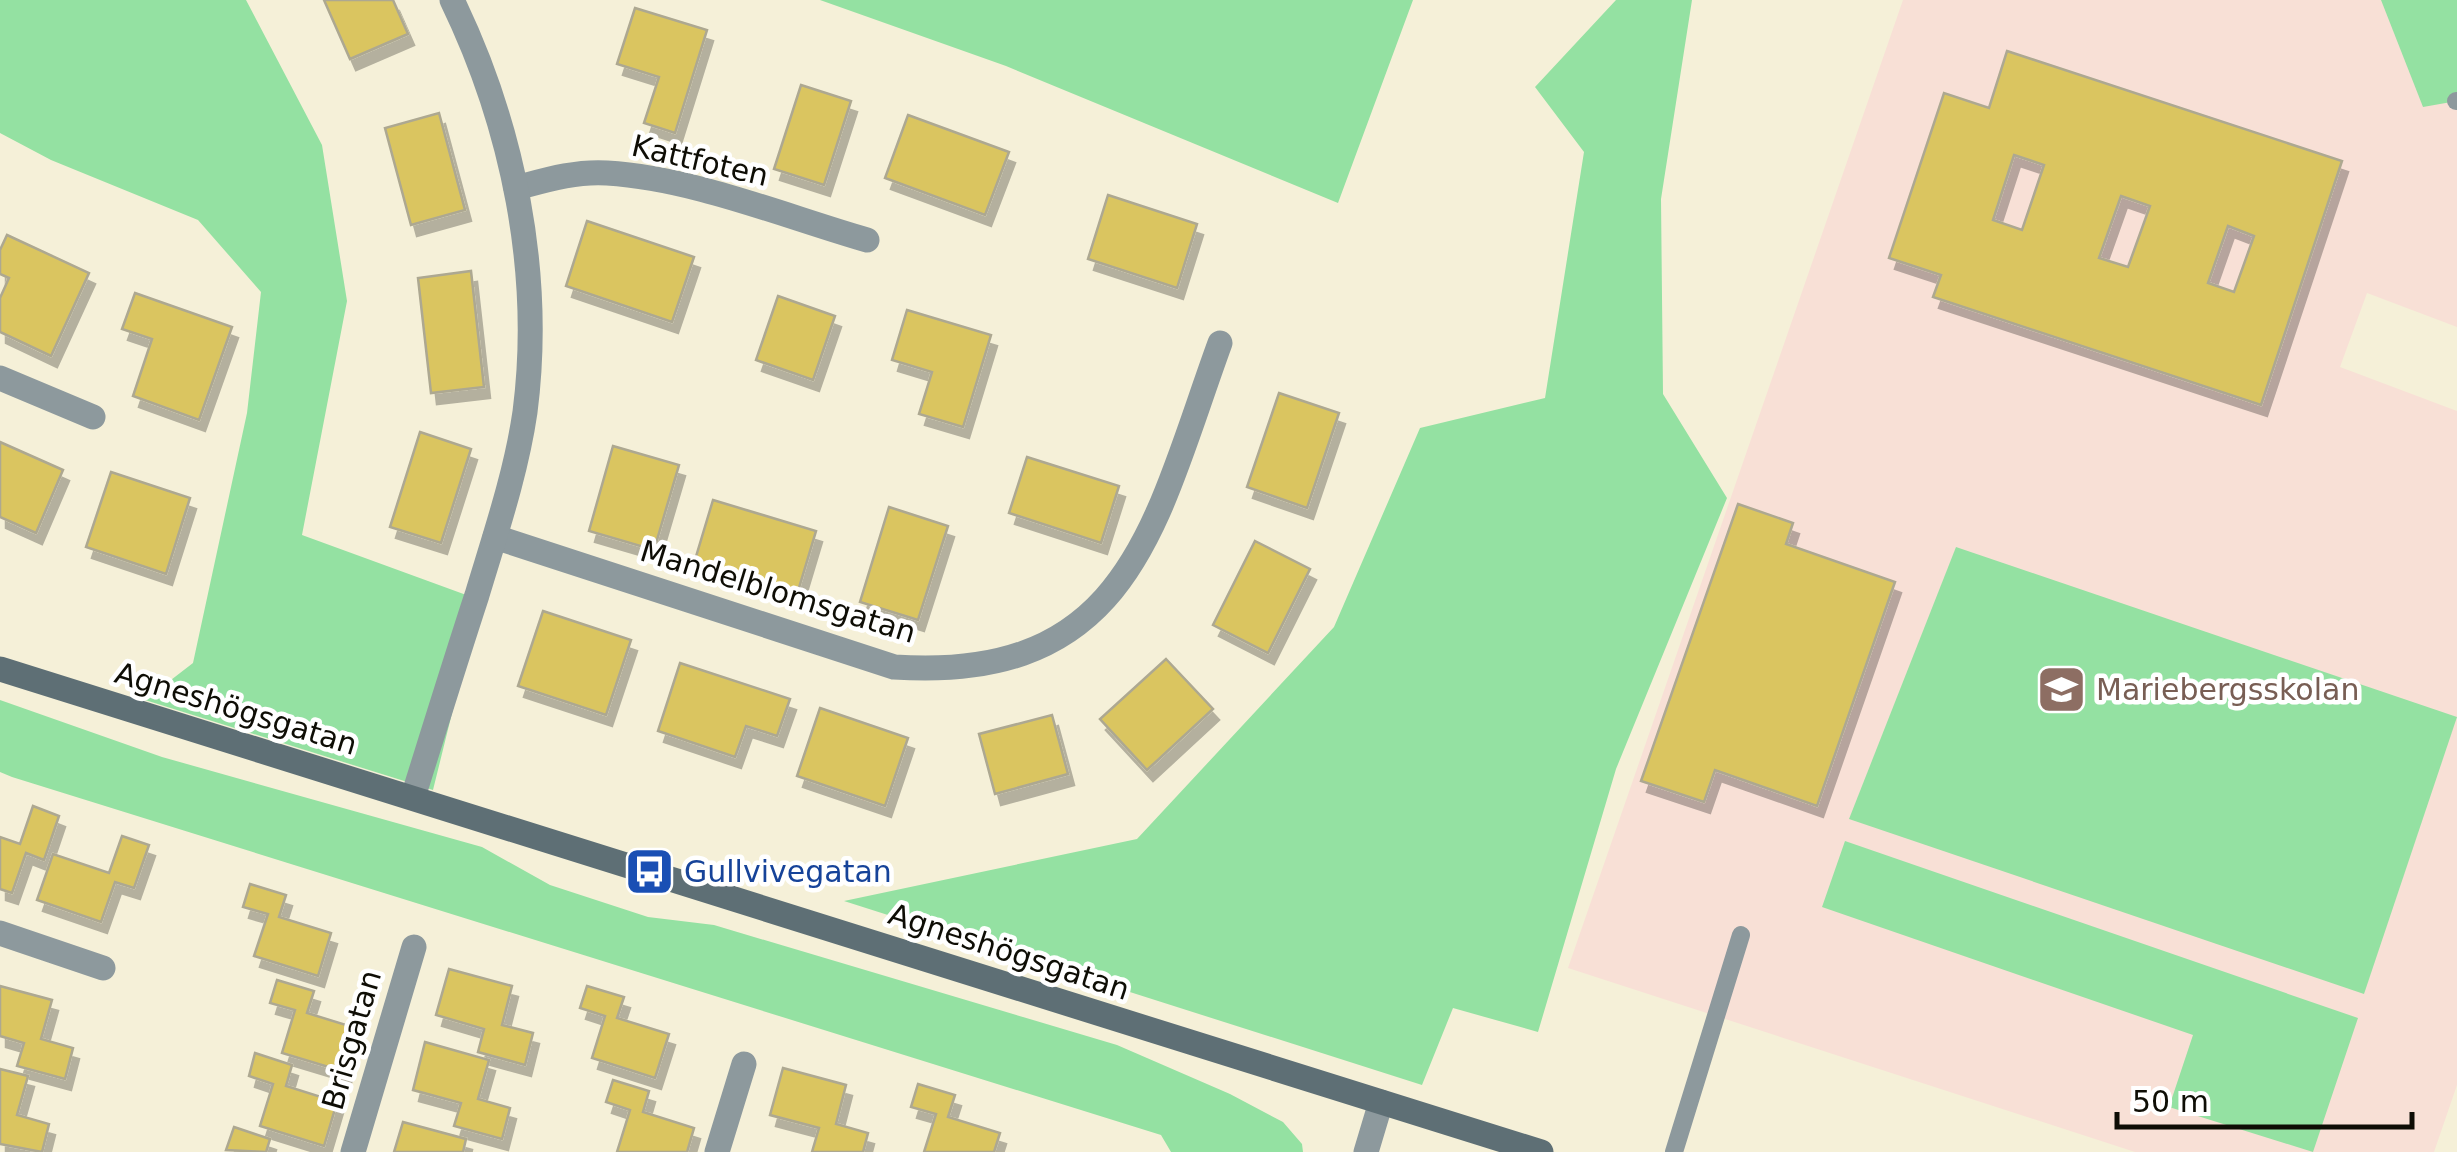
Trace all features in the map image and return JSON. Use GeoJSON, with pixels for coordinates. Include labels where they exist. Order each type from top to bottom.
{"type":"FeatureCollection","features":[{"type":"Feature","properties":{"kind":"street"},"geometry":{"type":"LineString","coordinates":[[413,797],[495,537],[517,454],[528,364],[528,282],[516,188],[492,97],[452,0]]}},
{"type":"Feature","properties":{"kind":"street","name":"Kattfoten"},"geometry":{"type":"LineString","coordinates":[[516,188],[560,176],[603,172],[642,177],[687,186],[867,240]]}},
{"type":"Feature","properties":{"kind":"street","name":"Mandelblomsgatan"},"geometry":{"type":"LineString","coordinates":[[495,537],[894,667],[941,670],[1000,661],[1044,645],[1084,620],[1110,596],[1134,562],[1156,521],[1220,343]]}},
{"type":"Feature","properties":{"kind":"street"},"geometry":{"type":"LineString","coordinates":[[0,378],[93,418]]}},
{"type":"Feature","properties":{"kind":"street","name":"Agneshögsgatan"},"geometry":{"type":"LineString","coordinates":[[0,669],[1541,1152]]}},
{"type":"Feature","properties":{"kind":"street"},"geometry":{"type":"LineString","coordinates":[[0,933],[102,968]]}},
{"type":"Feature","properties":{"kind":"street","name":"Brisgatan"},"geometry":{"type":"LineString","coordinates":[[353,1152],[414,947]]}},
{"type":"Feature","properties":{"kind":"street"},"geometry":{"type":"LineString","coordinates":[[717,1152],[744,1064]]}},
{"type":"Feature","properties":{"kind":"street"},"geometry":{"type":"LineString","coordinates":[[1366,1152],[1381,1102]]}},
{"type":"Feature","properties":{"kind":"lane"},"geometry":{"type":"LineString","coordinates":[[1674,1152],[1741,936]]}},
{"type":"Feature","properties":{"kind":"shaded area","name":"Mariebergsskolan"},"geometry":{"type":"Polygon","coordinates":[[[1903,0],[2457,0],[2457,327],[2367,293],[2340,367],[2457,411],[2457,1085],[2434,1152],[2135,1152],[1568,968],[1903,0]]]}},
{"type":"Feature","properties":{"kind":"green space"},"geometry":{"type":"Polygon","coordinates":[[[0,0],[246,0],[322,145],[347,301],[302,535],[480,600],[433,790],[145,700],[193,663],[247,413],[261,292],[198,220],[51,160],[0,133],[0,0]]]}},
{"type":"Feature","properties":{"kind":"green space"},"geometry":{"type":"Polygon","coordinates":[[[820,0],[1413,0],[1338,203],[1006,66],[820,0]]]}},
{"type":"Feature","properties":{"kind":"green space"},"geometry":{"type":"Polygon","coordinates":[[[1616,0],[1692,0],[1661,199],[1663,394],[1727,498],[1616,769],[1538,1032],[1453,1008],[1422,1085],[844,901],[1137,839],[1334,627],[1420,428],[1545,398],[1584,152],[1535,87],[1616,0]]]}},
{"type":"Feature","properties":{"kind":"green space"},"geometry":{"type":"Polygon","coordinates":[[[2381,0],[2457,0],[2457,101],[2423,107],[2381,0]]]}},
{"type":"Feature","properties":{"kind":"green space"},"geometry":{"type":"Polygon","coordinates":[[[1956,547],[2457,717],[2364,994],[1849,819],[1956,547]]]}},
{"type":"Feature","properties":{"kind":"green space"},"geometry":{"type":"Polygon","coordinates":[[[0,700],[162,757],[482,847],[550,885],[648,917],[714,925],[1117,1045],[1230,1094],[1283,1122],[1302,1144],[1303,1152],[1171,1152],[1161,1135],[12,777],[0,772],[0,700]]]}},
{"type":"Feature","properties":{"kind":"green space"},"geometry":{"type":"Polygon","coordinates":[[[1845,841],[2358,1018],[2313,1152],[2169,1107],[2193,1035],[1822,907],[1845,841]]]}},
{"type":"Feature","properties":{"kind":"building"},"geometry":{"type":"Polygon","coordinates":[[[324,0],[393,0],[408,34],[350,59],[324,0]]]}},
{"type":"Feature","properties":{"kind":"building"},"geometry":{"type":"Polygon","coordinates":[[[635,8],[707,30],[675,133],[644,123],[659,77],[617,64],[635,8]]]}},
{"type":"Feature","properties":{"kind":"building"},"geometry":{"type":"Polygon","coordinates":[[[2007,51],[2342,161],[2261,405],[1933,297],[1941,275],[1889,258],[1944,93],[1989,108],[2007,51]],[[2014,155],[1993,220],[2022,230],[2044,165],[2014,155]],[[2121,196],[2099,258],[2128,267],[2150,206],[2121,196]],[[2228,226],[2208,283],[2234,292],[2254,236],[2228,226]]]}},
{"type":"Feature","properties":{"kind":"building"},"geometry":{"type":"Polygon","coordinates":[[[801,85],[851,101],[824,185],[774,169],[801,85]]]}},
{"type":"Feature","properties":{"kind":"building"},"geometry":{"type":"Polygon","coordinates":[[[439,113],[465,210],[411,225],[385,128],[439,113]]]}},
{"type":"Feature","properties":{"kind":"building"},"geometry":{"type":"Polygon","coordinates":[[[908,115],[1009,152],[985,215],[885,178],[908,115]]]}},
{"type":"Feature","properties":{"kind":"building"},"geometry":{"type":"Polygon","coordinates":[[[1108,195],[1197,224],[1177,288],[1088,259],[1108,195]]]}},
{"type":"Feature","properties":{"kind":"building"},"geometry":{"type":"Polygon","coordinates":[[[587,221],[694,257],[672,322],[566,286],[587,221]]]}},
{"type":"Feature","properties":{"kind":"building"},"geometry":{"type":"Polygon","coordinates":[[[7,235],[89,273],[51,356],[0,332],[0,298],[9,278],[0,274],[0,250],[7,235]]]}},
{"type":"Feature","properties":{"kind":"building"},"geometry":{"type":"Polygon","coordinates":[[[471,271],[484,387],[431,393],[418,278],[471,271]]]}},
{"type":"Feature","properties":{"kind":"building"},"geometry":{"type":"Polygon","coordinates":[[[135,293],[232,327],[199,420],[133,396],[152,339],[122,329],[135,293]]]}},
{"type":"Feature","properties":{"kind":"building"},"geometry":{"type":"Polygon","coordinates":[[[778,296],[835,316],[813,380],[756,360],[778,296]]]}},
{"type":"Feature","properties":{"kind":"building"},"geometry":{"type":"Polygon","coordinates":[[[907,310],[991,335],[963,427],[919,414],[932,372],[892,360],[907,310]]]}},
{"type":"Feature","properties":{"kind":"building"},"geometry":{"type":"Polygon","coordinates":[[[1279,393],[1339,413],[1307,508],[1247,487],[1279,393]]]}},
{"type":"Feature","properties":{"kind":"building"},"geometry":{"type":"Polygon","coordinates":[[[420,432],[471,449],[441,543],[390,527],[420,432]]]}},
{"type":"Feature","properties":{"kind":"building"},"geometry":{"type":"Polygon","coordinates":[[[0,442],[63,470],[36,533],[0,517],[0,442]]]}},
{"type":"Feature","properties":{"kind":"building"},"geometry":{"type":"Polygon","coordinates":[[[613,446],[679,465],[654,550],[589,531],[613,446]]]}},
{"type":"Feature","properties":{"kind":"building"},"geometry":{"type":"Polygon","coordinates":[[[1027,457],[1119,486],[1101,543],[1009,513],[1027,457]]]}},
{"type":"Feature","properties":{"kind":"building"},"geometry":{"type":"Polygon","coordinates":[[[111,472],[190,498],[166,574],[86,547],[111,472]]]}},
{"type":"Feature","properties":{"kind":"building"},"geometry":{"type":"Polygon","coordinates":[[[713,500],[816,531],[798,591],[695,560],[713,500]]]}},
{"type":"Feature","properties":{"kind":"building"},"geometry":{"type":"Polygon","coordinates":[[[1738,504],[1793,523],[1786,544],[1895,582],[1817,806],[1715,770],[1704,802],[1641,781],[1738,504]]]}},
{"type":"Feature","properties":{"kind":"building"},"geometry":{"type":"Polygon","coordinates":[[[889,507],[948,526],[918,620],[860,602],[889,507]]]}},
{"type":"Feature","properties":{"kind":"building"},"geometry":{"type":"Polygon","coordinates":[[[1255,541],[1310,569],[1268,653],[1213,625],[1255,541]]]}},
{"type":"Feature","properties":{"kind":"building"},"geometry":{"type":"Polygon","coordinates":[[[543,611],[631,640],[606,715],[518,686],[543,611]]]}},
{"type":"Feature","properties":{"kind":"building"},"geometry":{"type":"Polygon","coordinates":[[[1166,659],[1213,709],[1147,770],[1100,719],[1166,659]]]}},
{"type":"Feature","properties":{"kind":"building"},"geometry":{"type":"Polygon","coordinates":[[[680,663],[790,699],[777,736],[746,726],[735,757],[658,731],[680,663]]]}},
{"type":"Feature","properties":{"kind":"building"},"geometry":{"type":"Polygon","coordinates":[[[820,708],[908,738],[885,806],[797,776],[820,708]]]}},
{"type":"Feature","properties":{"kind":"building"},"geometry":{"type":"Polygon","coordinates":[[[1052,715],[1068,774],[995,794],[979,734],[1052,715]]]}},
{"type":"Feature","properties":{"kind":"building"},"geometry":{"type":"Polygon","coordinates":[[[33,806],[59,816],[44,860],[26,853],[12,893],[0,889],[0,837],[20,844],[33,806]]]}},
{"type":"Feature","properties":{"kind":"building"},"geometry":{"type":"Polygon","coordinates":[[[122,836],[149,845],[134,888],[115,882],[101,922],[37,900],[53,854],[109,873],[122,836]]]}},
{"type":"Feature","properties":{"kind":"building"},"geometry":{"type":"Polygon","coordinates":[[[250,884],[286,895],[279,917],[331,933],[318,976],[254,956],[268,914],[243,907],[250,884]]]}},
{"type":"Feature","properties":{"kind":"building"},"geometry":{"type":"Polygon","coordinates":[[[449,969],[512,986],[502,1025],[533,1033],[525,1065],[478,1052],[484,1029],[436,1015],[449,969]]]}},
{"type":"Feature","properties":{"kind":"building"},"geometry":{"type":"Polygon","coordinates":[[[277,980],[314,991],[307,1013],[359,1029],[345,1072],[282,1053],[295,1010],[270,1003],[277,980]]]}},
{"type":"Feature","properties":{"kind":"building"},"geometry":{"type":"Polygon","coordinates":[[[0,986],[52,1000],[41,1039],[73,1048],[65,1079],[17,1066],[24,1043],[0,1036],[0,986]]]}},
{"type":"Feature","properties":{"kind":"building"},"geometry":{"type":"Polygon","coordinates":[[[587,986],[624,997],[617,1018],[669,1034],[655,1078],[592,1058],[605,1016],[580,1008],[587,986]]]}},
{"type":"Feature","properties":{"kind":"building"},"geometry":{"type":"Polygon","coordinates":[[[425,1042],[489,1060],[478,1099],[510,1108],[502,1139],[454,1126],[461,1103],[413,1090],[425,1042]]]}},
{"type":"Feature","properties":{"kind":"building"},"geometry":{"type":"Polygon","coordinates":[[[255,1053],[292,1065],[286,1086],[337,1102],[324,1146],[260,1126],[273,1084],[249,1076],[255,1053]]]}},
{"type":"Feature","properties":{"kind":"building"},"geometry":{"type":"Polygon","coordinates":[[[783,1068],[846,1085],[836,1124],[868,1133],[863,1152],[812,1152],[819,1128],[770,1115],[783,1068]]]}},
{"type":"Feature","properties":{"kind":"building"},"geometry":{"type":"Polygon","coordinates":[[[0,1069],[28,1076],[17,1115],[49,1124],[42,1152],[0,1144],[0,1069]]]}},
{"type":"Feature","properties":{"kind":"building"},"geometry":{"type":"Polygon","coordinates":[[[613,1080],[649,1091],[643,1112],[694,1128],[687,1152],[617,1152],[630,1110],[606,1102],[613,1080]]]}},
{"type":"Feature","properties":{"kind":"building"},"geometry":{"type":"Polygon","coordinates":[[[918,1084],[955,1095],[948,1117],[1000,1133],[994,1152],[924,1152],[936,1114],[911,1107],[918,1084]]]}},
{"type":"Feature","properties":{"kind":"building"},"geometry":{"type":"Polygon","coordinates":[[[403,1122],[466,1139],[463,1152],[394,1152],[403,1122]]]}},
{"type":"Feature","properties":{"kind":"building"},"geometry":{"type":"Polygon","coordinates":[[[234,1127],[270,1139],[266,1152],[226,1150],[234,1127]]]}},
{"type":"Feature","properties":{"kind":"place","name":"Mariebergsskolan"},"geometry":{"type":"Point","coordinates":[2061,690]}},
{"type":"Feature","properties":{"kind":"place","name":"Gullvivegatan"},"geometry":{"type":"Point","coordinates":[649,872]}}]}
